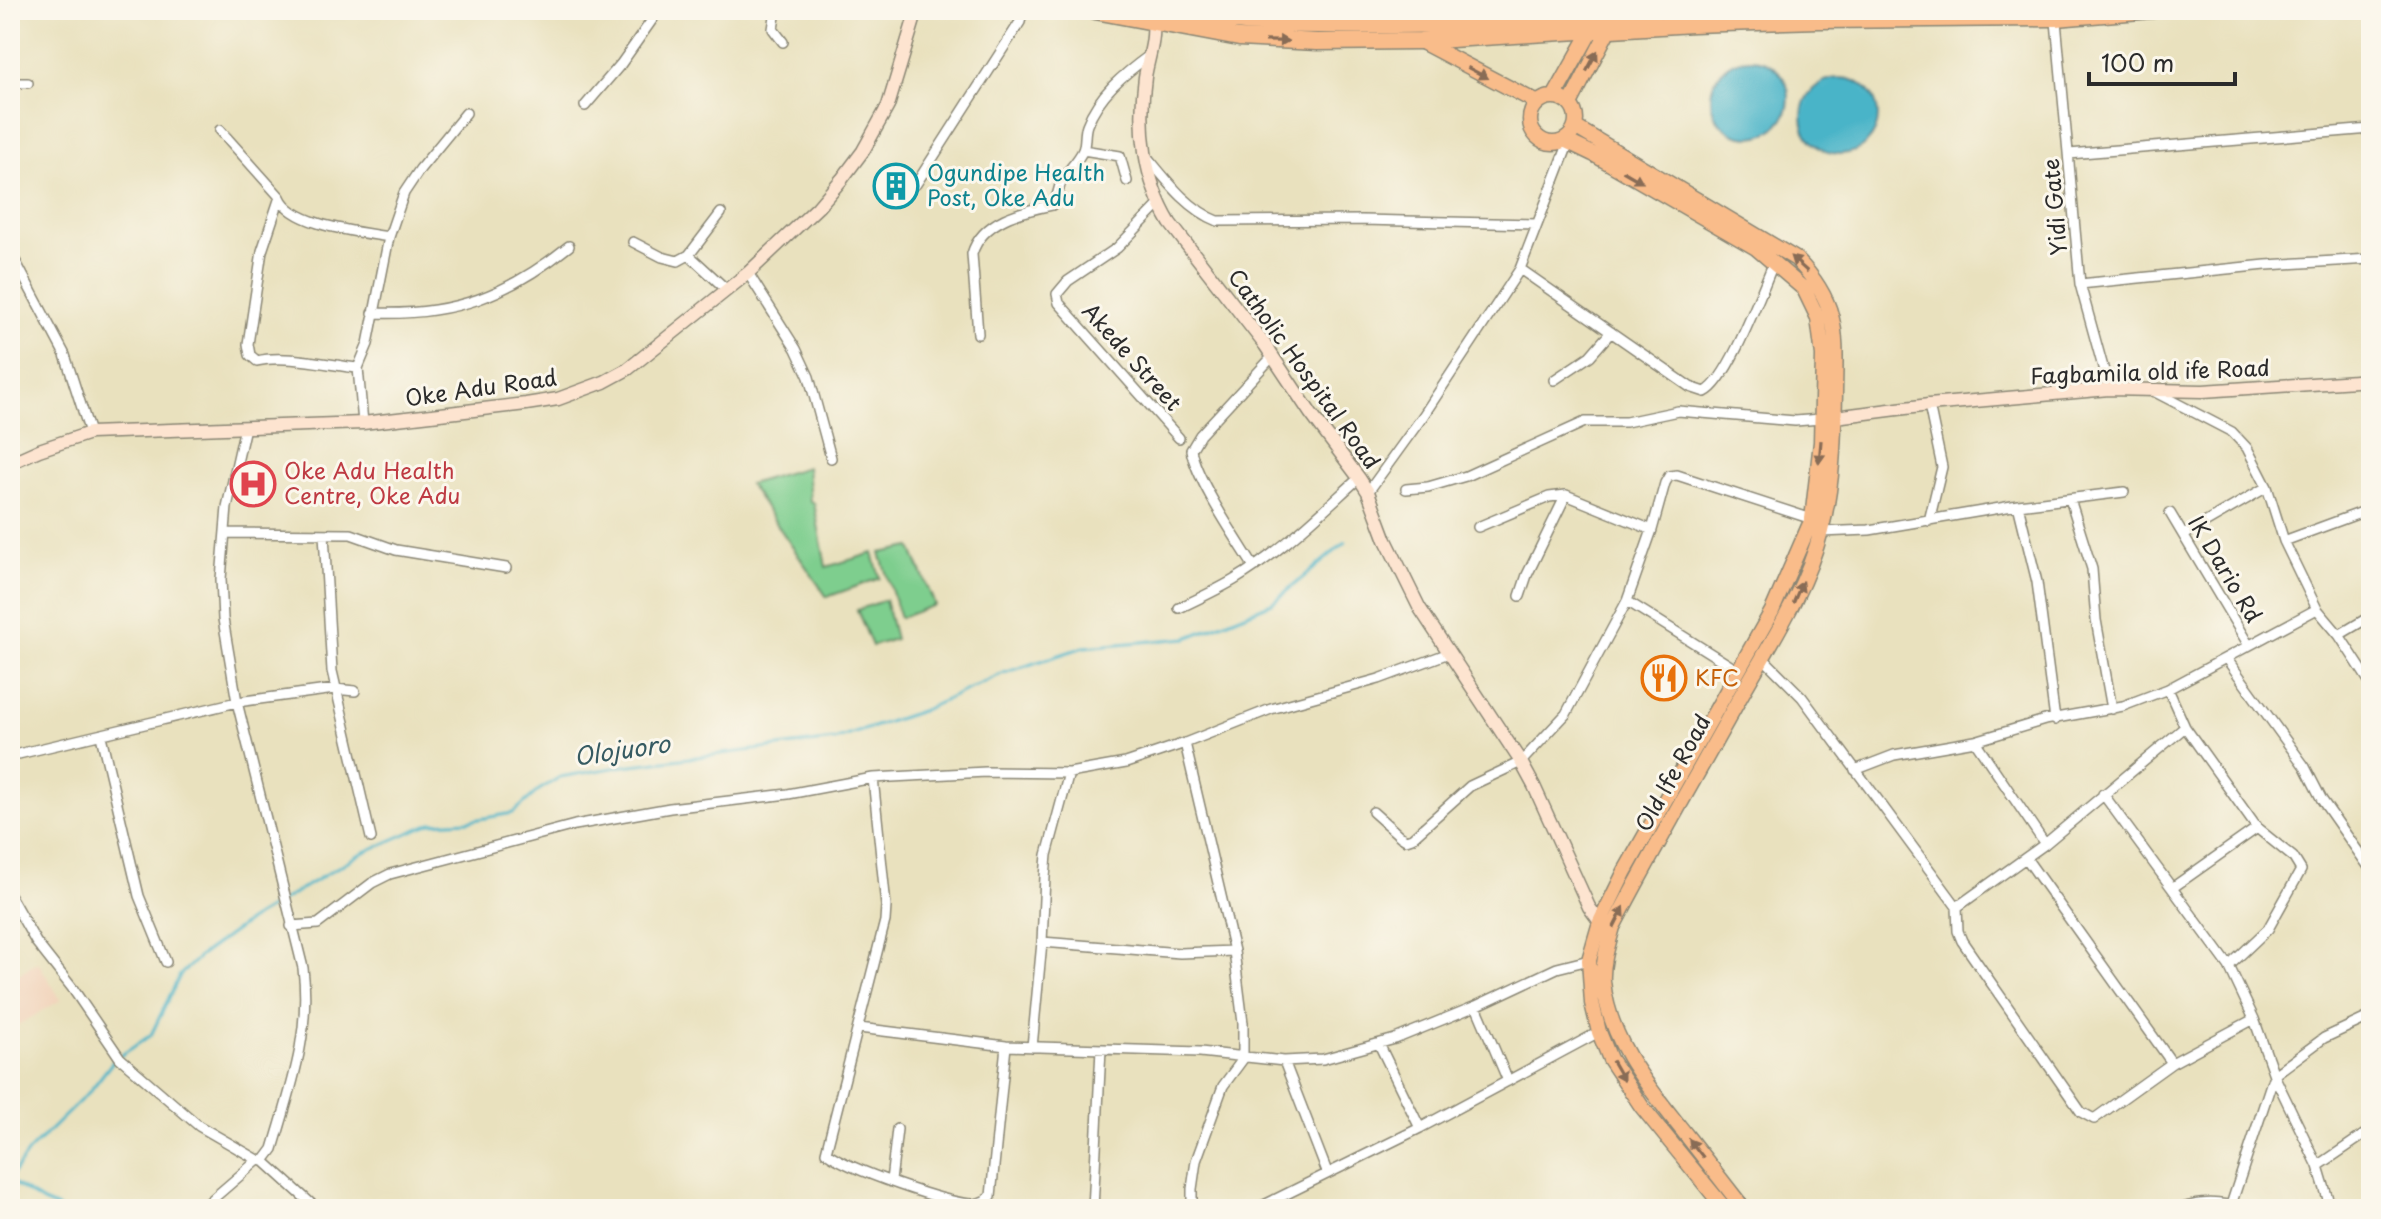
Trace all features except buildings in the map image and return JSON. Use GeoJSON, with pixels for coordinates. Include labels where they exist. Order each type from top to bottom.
{"type":"FeatureCollection","features":[{"type":"Feature","properties":{"kind":"highway"},"geometry":{"type":"LineString","coordinates":[[1090,10],[1282,26],[1603,24],[2152,10]]}},
{"type":"Feature","properties":{"kind":"highway"},"geometry":{"type":"LineString","coordinates":[[1201,10],[1215,21]]}},
{"type":"Feature","properties":{"kind":"highway"},"geometry":{"type":"LineString","coordinates":[[1161,18],[1264,41],[1420,41],[1799,10]]}},
{"type":"Feature","properties":{"kind":"main road"},"geometry":{"type":"LineString","coordinates":[[1420,41],[1538,103],[1554,97],[1603,24]]}},
{"type":"Feature","properties":{"kind":"main road"},"geometry":{"type":"LineString","coordinates":[[1570,104],[1603,24]]}},
{"type":"Feature","properties":{"kind":"main road"},"geometry":{"type":"LineString","coordinates":[[1554,97],[1570,104],[1576,115],[1575,127],[1567,141]]}},
{"type":"Feature","properties":{"kind":"main road","name":"Old Ife Road"},"geometry":{"type":"LineString","coordinates":[[1538,103],[1530,119],[1533,131],[1547,142],[1567,141],[1774,261],[1804,289],[1818,318],[1828,418],[1835,445],[1821,532],[1786,619],[1639,877],[1613,927],[1604,962],[1606,997],[1624,1050],[1744,1209]]}},
{"type":"Feature","properties":{"kind":"main road","name":"Old Ife Road"},"geometry":{"type":"LineString","coordinates":[[1575,127],[1796,259],[1816,280],[1825,296],[1834,328],[1828,418],[1812,519],[1772,611],[1600,922],[1589,960],[1592,1003],[1599,1032],[1622,1079],[1725,1209]]}},
{"type":"Feature","properties":{"kind":"main road"},"geometry":{"type":"LineString","coordinates":[[1772,611],[1786,619]]}},
{"type":"Feature","properties":{"kind":"street"},"geometry":{"type":"LineString","coordinates":[[585,106],[621,64],[659,10]]}},
{"type":"Feature","properties":{"kind":"street"},"geometry":{"type":"LineString","coordinates":[[776,10],[773,29],[783,42]]}},
{"type":"Feature","properties":{"kind":"street","name":"Oke Adu Road"},"geometry":{"type":"LineString","coordinates":[[10,463],[90,433],[363,423],[526,404],[581,392],[628,369],[748,273],[818,207],[863,151],[888,106],[917,10]]}},
{"type":"Feature","properties":{"kind":"street"},"geometry":{"type":"LineString","coordinates":[[916,184],[1020,22],[1023,10]]}},
{"type":"Feature","properties":{"kind":"street","name":"Yidi Gate"},"geometry":{"type":"LineString","coordinates":[[2056,14],[2080,284],[2109,389]]}},
{"type":"Feature","properties":{"kind":"street","name":"Catholic Hospital Road"},"geometry":{"type":"LineString","coordinates":[[1161,18],[1150,55],[1142,103],[1146,155],[1159,205],[1273,356],[1368,492],[1419,607],[1521,762],[1589,907],[1600,922]]}},
{"type":"Feature","properties":{"kind":"street"},"geometry":{"type":"LineString","coordinates":[[978,334],[972,254],[975,244],[983,234],[1015,213],[1052,205],[1061,182],[1083,150],[1086,128],[1108,90],[1150,55]]}},
{"type":"Feature","properties":{"kind":"street"},"geometry":{"type":"LineString","coordinates":[[10,83],[28,83]]}},
{"type":"Feature","properties":{"kind":"street"},"geometry":{"type":"LineString","coordinates":[[363,423],[358,368],[368,344],[389,237],[404,193],[466,113]]}},
{"type":"Feature","properties":{"kind":"street"},"geometry":{"type":"LineString","coordinates":[[2069,154],[2371,129]]}},
{"type":"Feature","properties":{"kind":"street"},"geometry":{"type":"LineString","coordinates":[[220,130],[294,214],[342,229],[389,237]]}},
{"type":"Feature","properties":{"kind":"street"},"geometry":{"type":"LineString","coordinates":[[1368,492],[1423,416],[1520,269],[1567,141]]}},
{"type":"Feature","properties":{"kind":"street"},"geometry":{"type":"LineString","coordinates":[[1083,150],[1120,156],[1127,181]]}},
{"type":"Feature","properties":{"kind":"street"},"geometry":{"type":"LineString","coordinates":[[1146,155],[1180,195],[1202,213],[1218,221],[1536,224]]}},
{"type":"Feature","properties":{"kind":"street"},"geometry":{"type":"LineString","coordinates":[[280,197],[260,260],[248,344],[250,355],[257,361],[296,359],[358,368]]}},
{"type":"Feature","properties":{"kind":"street","name":"Akede Street"},"geometry":{"type":"LineString","coordinates":[[1159,205],[1117,248],[1068,281],[1057,294],[1059,303],[1179,438]]}},
{"type":"Feature","properties":{"kind":"street"},"geometry":{"type":"LineString","coordinates":[[633,242],[662,257],[678,261],[689,255],[721,213]]}},
{"type":"Feature","properties":{"kind":"street"},"geometry":{"type":"LineString","coordinates":[[373,313],[429,313],[487,297],[539,270],[569,246]]}},
{"type":"Feature","properties":{"kind":"street"},"geometry":{"type":"LineString","coordinates":[[10,251],[65,355],[90,433]]}},
{"type":"Feature","properties":{"kind":"street"},"geometry":{"type":"LineString","coordinates":[[689,255],[727,290]]}},
{"type":"Feature","properties":{"kind":"street"},"geometry":{"type":"LineString","coordinates":[[2080,284],[2266,265],[2371,259]]}},
{"type":"Feature","properties":{"kind":"street"},"geometry":{"type":"LineString","coordinates":[[1520,269],[1690,387],[1705,392],[1713,388],[1733,357],[1774,261]]}},
{"type":"Feature","properties":{"kind":"street"},"geometry":{"type":"LineString","coordinates":[[748,273],[796,349],[809,377],[831,458]]}},
{"type":"Feature","properties":{"kind":"street"},"geometry":{"type":"LineString","coordinates":[[1554,380],[1590,356],[1611,332]]}},
{"type":"Feature","properties":{"kind":"street"},"geometry":{"type":"LineString","coordinates":[[1254,567],[1192,460],[1191,450],[1200,435],[1273,356]]}},
{"type":"Feature","properties":{"kind":"street","name":"Fagbamila old ife Road"},"geometry":{"type":"LineString","coordinates":[[1828,418],[1929,405],[2109,389],[2224,390],[2371,380]]}},
{"type":"Feature","properties":{"kind":"street"},"geometry":{"type":"LineString","coordinates":[[2152,390],[2232,432],[2247,448],[2267,487],[2284,541],[2317,609],[2339,635],[2371,684]]}},
{"type":"Feature","properties":{"kind":"street"},"geometry":{"type":"LineString","coordinates":[[1929,405],[1942,467],[1929,521]]}},
{"type":"Feature","properties":{"kind":"street"},"geometry":{"type":"LineString","coordinates":[[1406,489],[1428,487],[1466,476],[1585,422],[1626,422],[1678,411],[1795,421],[1828,418]]}},
{"type":"Feature","properties":{"kind":"street"},"geometry":{"type":"LineString","coordinates":[[201,1209],[273,1149],[300,1053],[306,1019],[303,968],[237,702],[223,619],[221,579],[227,507],[245,427]]}},
{"type":"Feature","properties":{"kind":"street"},"geometry":{"type":"LineString","coordinates":[[1373,812],[1401,837],[1406,840],[1412,838],[1457,795],[1521,762],[1553,731],[1576,699],[1627,601],[1669,476],[1677,475],[1812,519]]}},
{"type":"Feature","properties":{"kind":"street"},"geometry":{"type":"LineString","coordinates":[[1179,608],[1254,567],[1299,533],[1359,478]]}},
{"type":"Feature","properties":{"kind":"street"},"geometry":{"type":"LineString","coordinates":[[2184,535],[2267,487]]}},
{"type":"Feature","properties":{"kind":"street"},"geometry":{"type":"LineString","coordinates":[[1821,532],[1869,530],[2018,505],[2124,492]]}},
{"type":"Feature","properties":{"kind":"street"},"geometry":{"type":"LineString","coordinates":[[1478,527],[1549,497],[1566,495],[1652,530]]}},
{"type":"Feature","properties":{"kind":"street"},"geometry":{"type":"LineString","coordinates":[[1520,596],[1566,495]]}},
{"type":"Feature","properties":{"kind":"street"},"geometry":{"type":"LineString","coordinates":[[2070,499],[2092,569],[2096,620],[2112,709]]}},
{"type":"Feature","properties":{"kind":"street"},"geometry":{"type":"LineString","coordinates":[[2018,505],[2037,582],[2055,720]]}},
{"type":"Feature","properties":{"kind":"street"},"geometry":{"type":"LineString","coordinates":[[2284,541],[2368,510]]}},
{"type":"Feature","properties":{"kind":"street","name":"IK Dario Rd"},"geometry":{"type":"LineString","coordinates":[[2170,513],[2248,644]]}},
{"type":"Feature","properties":{"kind":"street"},"geometry":{"type":"LineString","coordinates":[[225,533],[351,534],[396,550],[506,568]]}},
{"type":"Feature","properties":{"kind":"street"},"geometry":{"type":"LineString","coordinates":[[324,534],[335,689],[371,838]]}},
{"type":"Feature","properties":{"kind":"street"},"geometry":{"type":"LineString","coordinates":[[1627,601],[1737,670]]}},
{"type":"Feature","properties":{"kind":"street"},"geometry":{"type":"LineString","coordinates":[[1855,770],[1894,755],[1975,741],[2045,720],[2112,709],[2168,689],[2317,609]]}},
{"type":"Feature","properties":{"kind":"street"},"geometry":{"type":"LineString","coordinates":[[2339,635],[2371,616]]}},
{"type":"Feature","properties":{"kind":"street"},"geometry":{"type":"LineString","coordinates":[[291,926],[318,924],[372,883],[390,874],[575,825],[670,808],[788,794],[873,778],[986,772],[1069,773],[1126,763],[1271,709],[1379,679],[1449,653]]}},
{"type":"Feature","properties":{"kind":"street"},"geometry":{"type":"LineString","coordinates":[[1763,658],[1802,697],[1957,907],[1958,931],[1962,941],[2081,1112],[2089,1118],[2094,1119],[2172,1063],[2254,1019]]}},
{"type":"Feature","properties":{"kind":"street"},"geometry":{"type":"LineString","coordinates":[[2226,658],[2305,767],[2322,800],[2371,870]]}},
{"type":"Feature","properties":{"kind":"street"},"geometry":{"type":"LineString","coordinates":[[10,756],[237,702],[335,689],[355,691]]}},
{"type":"Feature","properties":{"kind":"street"},"geometry":{"type":"LineString","coordinates":[[2168,689],[2185,727],[2257,828],[2293,857],[2301,870],[2268,929],[2229,966]]}},
{"type":"Feature","properties":{"kind":"street"},"geometry":{"type":"LineString","coordinates":[[1957,907],[2045,844],[2185,727]]}},
{"type":"Feature","properties":{"kind":"street"},"geometry":{"type":"LineString","coordinates":[[101,736],[139,896],[166,962]]}},
{"type":"Feature","properties":{"kind":"street"},"geometry":{"type":"LineString","coordinates":[[1975,741],[2045,844]]}},
{"type":"Feature","properties":{"kind":"street"},"geometry":{"type":"LineString","coordinates":[[1185,743],[1234,951],[1243,1023],[1243,1059],[1223,1086],[1196,1161],[1192,1209]]}},
{"type":"Feature","properties":{"kind":"street"},"geometry":{"type":"LineString","coordinates":[[1032,1047],[1047,855],[1069,773]]}},
{"type":"Feature","properties":{"kind":"street"},"geometry":{"type":"LineString","coordinates":[[873,778],[886,906],[883,931],[826,1152],[891,1181],[945,1200],[975,1204],[986,1201],[991,1196],[1006,1046]]}},
{"type":"Feature","properties":{"kind":"street"},"geometry":{"type":"LineString","coordinates":[[2103,794],[2229,966],[2254,1019],[2274,1075],[2318,1166],[2331,1209]]}},
{"type":"Feature","properties":{"kind":"street"},"geometry":{"type":"LineString","coordinates":[[2172,888],[2257,828]]}},
{"type":"Feature","properties":{"kind":"street"},"geometry":{"type":"LineString","coordinates":[[2026,858],[2172,1063]]}},
{"type":"Feature","properties":{"kind":"street"},"geometry":{"type":"LineString","coordinates":[[10,896],[36,942],[73,989],[120,1058],[199,1126],[284,1176],[317,1209]]}},
{"type":"Feature","properties":{"kind":"street"},"geometry":{"type":"LineString","coordinates":[[1042,942],[1180,953],[1234,951]]}},
{"type":"Feature","properties":{"kind":"street"},"geometry":{"type":"LineString","coordinates":[[859,1028],[1006,1046],[1200,1052],[1284,1061],[1341,1056],[1476,1006],[1557,968],[1589,960]]}},
{"type":"Feature","properties":{"kind":"street"},"geometry":{"type":"LineString","coordinates":[[1476,1006],[1508,1081]]}},
{"type":"Feature","properties":{"kind":"street"},"geometry":{"type":"LineString","coordinates":[[2231,1205],[2274,1075],[2324,1038],[2371,1016]]}},
{"type":"Feature","properties":{"kind":"street"},"geometry":{"type":"LineString","coordinates":[[1256,1209],[1420,1128],[1599,1032]]}},
{"type":"Feature","properties":{"kind":"street"},"geometry":{"type":"LineString","coordinates":[[1379,1044],[1420,1128]]}},
{"type":"Feature","properties":{"kind":"street"},"geometry":{"type":"LineString","coordinates":[[1093,1209],[1101,1049]]}},
{"type":"Feature","properties":{"kind":"street"},"geometry":{"type":"LineString","coordinates":[[1284,1061],[1327,1172]]}},
{"type":"Feature","properties":{"kind":"street"},"geometry":{"type":"LineString","coordinates":[[891,1181],[897,1129]]}},
{"type":"Feature","properties":{"kind":"street"},"geometry":{"type":"LineString","coordinates":[[2318,1166],[2371,1130]]}},
{"type":"Feature","properties":{"kind":"street"},"geometry":{"type":"LineString","coordinates":[[2356,1209],[2371,1198]]}},
{"type":"Feature","properties":{"kind":"street"},"geometry":{"type":"LineString","coordinates":[[2180,1209],[2196,1203],[2231,1205],[2241,1209]]}},
{"type":"Feature","properties":{"kind":"shaded area"},"geometry":{"type":"Polygon","coordinates":[[[38,962],[61,1000],[10,1030],[10,979],[38,962]]]}},
{"type":"Feature","properties":{"kind":"green space"},"geometry":{"type":"Polygon","coordinates":[[[807,467],[810,502],[814,503],[826,567],[873,553],[880,578],[827,597],[749,484],[807,467]]]}},
{"type":"Feature","properties":{"kind":"green space"},"geometry":{"type":"Polygon","coordinates":[[[911,547],[935,605],[900,618],[880,553],[911,547]]]}},
{"type":"Feature","properties":{"kind":"green space"},"geometry":{"type":"Polygon","coordinates":[[[885,600],[895,639],[872,646],[857,610],[885,600]]]}},
{"type":"Feature","properties":{"kind":"water"},"geometry":{"type":"Polygon","coordinates":[[[1750,59],[1765,62],[1782,76],[1789,98],[1786,113],[1772,130],[1750,137],[1735,134],[1718,120],[1711,98],[1714,83],[1728,66],[1750,59]]]}},
{"type":"Feature","properties":{"kind":"water"},"geometry":{"type":"Polygon","coordinates":[[[1840,78],[1855,81],[1867,89],[1875,101],[1878,116],[1875,131],[1867,143],[1855,151],[1840,154],[1825,151],[1813,143],[1805,131],[1802,116],[1805,101],[1813,89],[1825,81],[1840,78]]]}},
{"type":"Feature","properties":{"kind":"waterway","name":"Olojuoro"},"geometry":{"type":"LineString","coordinates":[[10,1178],[28,1152],[90,1091],[114,1060],[151,1035],[180,975],[200,956],[250,920],[358,855],[431,823],[468,821],[513,813],[539,790],[560,777],[834,740],[921,711],[1004,673],[1084,647],[1187,638],[1272,603],[1346,542]]}},
{"type":"Feature","properties":{"kind":"waterway"},"geometry":{"type":"LineString","coordinates":[[10,1181],[60,1209]]}},
{"type":"Feature","properties":{"kind":"place","name":"Ogundipe Health Post, Oke Adu"},"geometry":{"type":"Point","coordinates":[896,186]}},
{"type":"Feature","properties":{"kind":"place","name":"Oke Adu Health Centre, Oke Adu"},"geometry":{"type":"Point","coordinates":[253,484]}},
{"type":"Feature","properties":{"kind":"place","name":"KFC"},"geometry":{"type":"Point","coordinates":[1664,678]}}]}
